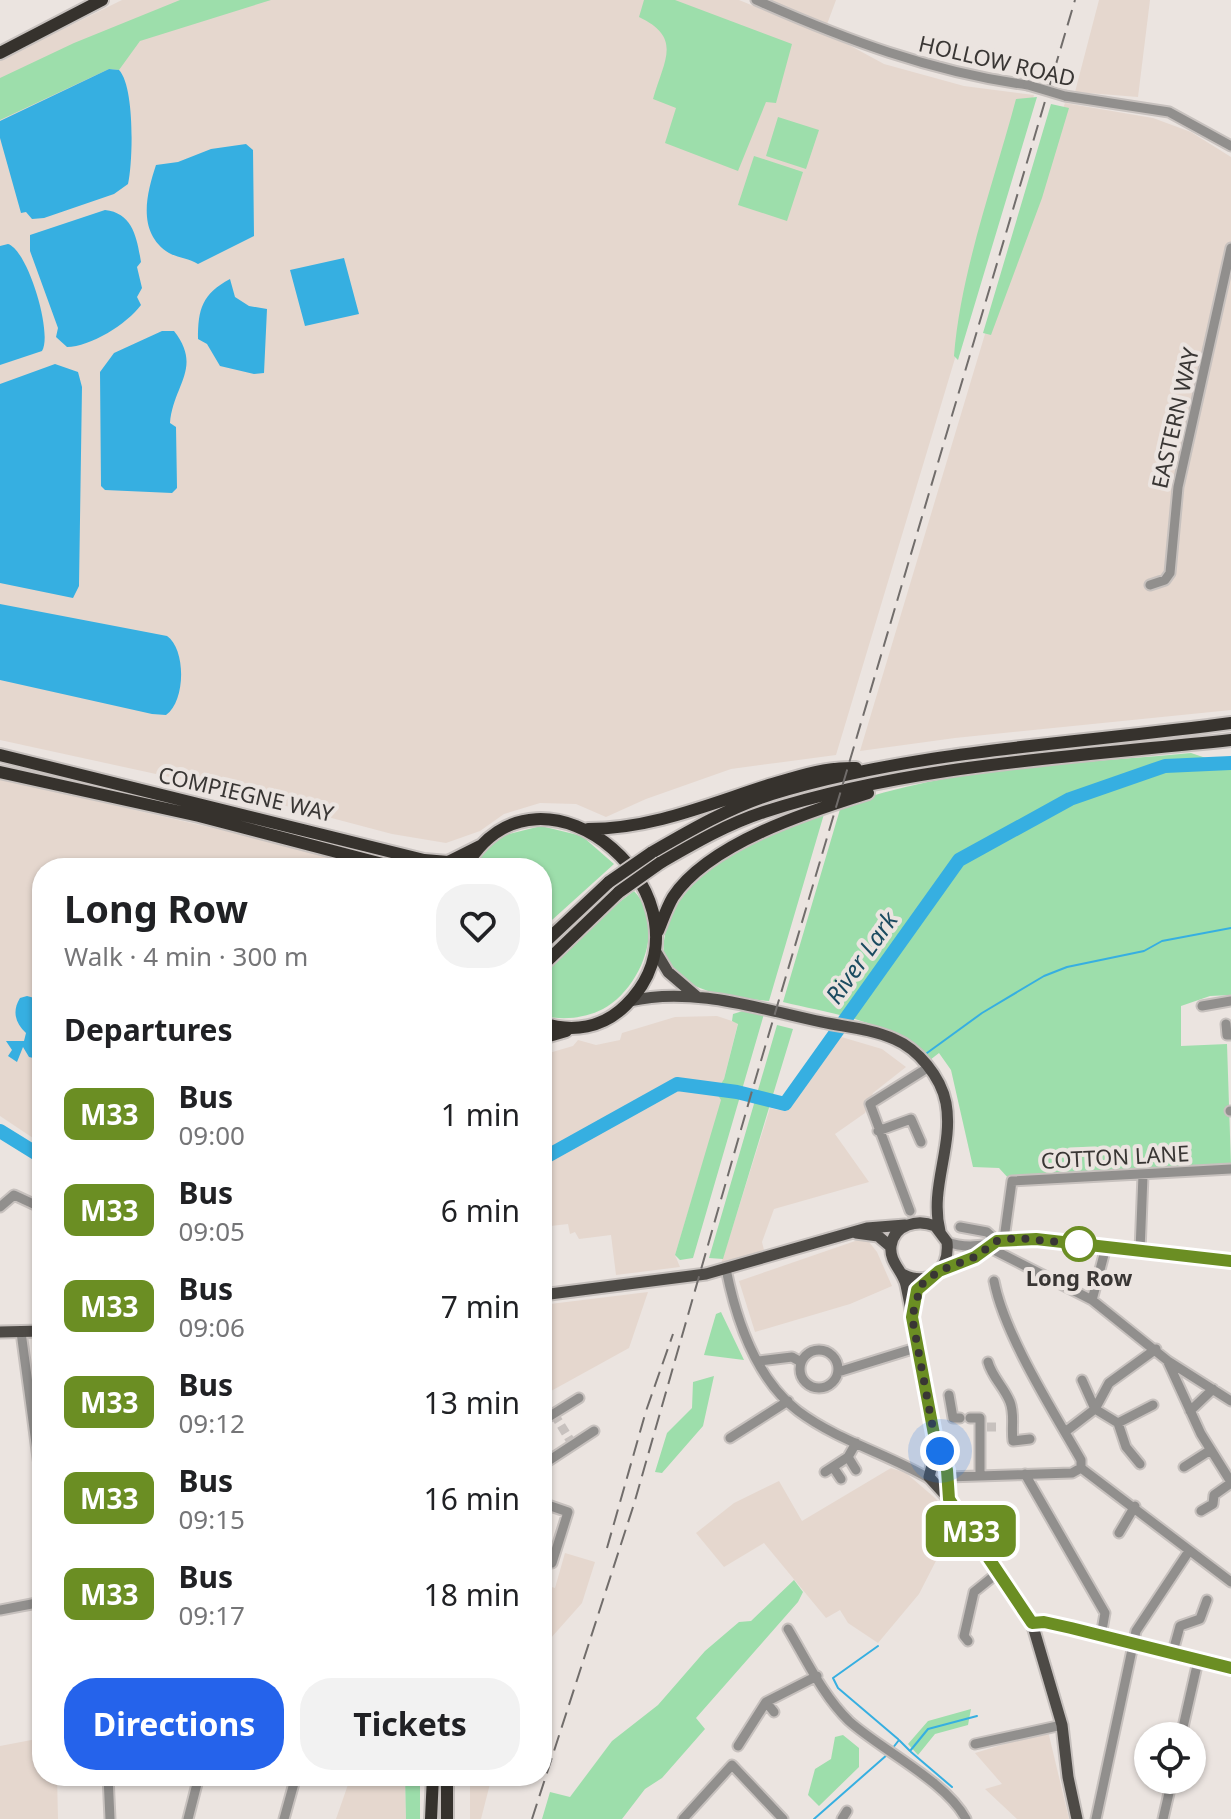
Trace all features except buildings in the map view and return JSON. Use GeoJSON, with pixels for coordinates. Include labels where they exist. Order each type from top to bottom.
{"type":"FeatureCollection","features":[{"type":"Feature","properties":{"kind":"highway"},"geometry":{"type":"LineString","coordinates":[[0,53],[102,0]]}},
{"type":"Feature","properties":{"kind":"highway"},"geometry":{"type":"LineString","coordinates":[[552,936],[609,882],[651,853],[699,826],[769,795],[870,768],[1231,723]]}},
{"type":"Feature","properties":{"kind":"highway"},"geometry":{"type":"LineString","coordinates":[[552,956],[619,892],[660,863],[700,840],[762,813],[874,784],[973,768],[1231,740]]}},
{"type":"Feature","properties":{"kind":"highway","name":"COMPIEGNE WAY"},"geometry":{"type":"LineString","coordinates":[[0,755],[416,858]]}},
{"type":"Feature","properties":{"kind":"highway"},"geometry":{"type":"LineString","coordinates":[[472,858],[480,846],[511,825],[529,820],[555,819],[588,829],[623,829],[668,819],[835,767],[870,768]]}},
{"type":"Feature","properties":{"kind":"highway","name":"COMPIEGNE WAY"},"geometry":{"type":"LineString","coordinates":[[0,772],[214,820],[360,858]]}},
{"type":"Feature","properties":{"kind":"highway"},"geometry":{"type":"LineString","coordinates":[[657,935],[675,893],[727,851],[786,819],[905,780]]}},
{"type":"Feature","properties":{"kind":"highway"},"geometry":{"type":"LineString","coordinates":[[552,1035],[613,1018],[647,980],[656,952],[654,914],[645,891],[622,858],[588,829]]}},
{"type":"Feature","properties":{"kind":"highway","name":"COMPIEGNE WAY"},"geometry":{"type":"LineString","coordinates":[[456,858],[480,846]]}},
{"type":"Feature","properties":{"kind":"highway"},"geometry":{"type":"LineString","coordinates":[[552,1025],[577,1029]]}},
{"type":"Feature","properties":{"kind":"highway"},"geometry":{"type":"LineString","coordinates":[[431,1819],[433,1786]]}},
{"type":"Feature","properties":{"kind":"highway"},"geometry":{"type":"LineString","coordinates":[[447,1786],[447,1819]]}},
{"type":"Feature","properties":{"kind":"main road"},"geometry":{"type":"LineString","coordinates":[[656,952],[668,972],[696,996]]}},
{"type":"Feature","properties":{"kind":"main road"},"geometry":{"type":"LineString","coordinates":[[630,1001],[696,996],[896,1039],[929,1067],[946,1103],[936,1206],[940,1231]]}},
{"type":"Feature","properties":{"kind":"main road"},"geometry":{"type":"LineString","coordinates":[[936,1206],[911,1220],[894,1236],[891,1247],[895,1265],[902,1274],[919,1347],[949,1499]]}},
{"type":"Feature","properties":{"kind":"main road"},"geometry":{"type":"LineString","coordinates":[[552,1294],[647,1284],[726,1269],[867,1228],[911,1220],[930,1224],[940,1231],[947,1242],[947,1258],[936,1274],[917,1290],[912,1317]]}},
{"type":"Feature","properties":{"kind":"main road"},"geometry":{"type":"LineString","coordinates":[[853,1232],[878,1236],[891,1247]]}},
{"type":"Feature","properties":{"kind":"main road"},"geometry":{"type":"LineString","coordinates":[[902,1274],[916,1280],[936,1274]]}},
{"type":"Feature","properties":{"kind":"main road"},"geometry":{"type":"LineString","coordinates":[[0,1332],[32,1331]]}},
{"type":"Feature","properties":{"kind":"main road"},"geometry":{"type":"LineString","coordinates":[[941,1470],[932,1480],[1000,1571],[1032,1623],[1062,1725],[1077,1819]]}},
{"type":"Feature","properties":{"kind":"street","name":"HOLLOW ROAD"},"geometry":{"type":"LineString","coordinates":[[756,0],[826,31],[940,69],[1028,85],[1065,96],[1169,112],[1231,146]]}},
{"type":"Feature","properties":{"kind":"street","name":"EASTERN WAY"},"geometry":{"type":"LineString","coordinates":[[1150,585],[1165,580],[1170,573],[1174,505],[1231,248]]}},
{"type":"Feature","properties":{"kind":"street"},"geometry":{"type":"LineString","coordinates":[[1202,1006],[1228,1002],[1227,1035],[1231,1035]]}},
{"type":"Feature","properties":{"kind":"street"},"geometry":{"type":"LineString","coordinates":[[911,1220],[870,1111],[874,1098],[929,1067]]}},
{"type":"Feature","properties":{"kind":"street"},"geometry":{"type":"LineString","coordinates":[[878,1131],[914,1116],[921,1142]]}},
{"type":"Feature","properties":{"kind":"street","name":"COTTON LANE"},"geometry":{"type":"LineString","coordinates":[[1001,1240],[1012,1181],[1231,1169]]}},
{"type":"Feature","properties":{"kind":"street"},"geometry":{"type":"LineString","coordinates":[[1140,1251],[1143,1175]]}},
{"type":"Feature","properties":{"kind":"street"},"geometry":{"type":"LineString","coordinates":[[0,1207],[14,1195],[32,1203]]}},
{"type":"Feature","properties":{"kind":"street"},"geometry":{"type":"LineString","coordinates":[[960,1227],[987,1232],[1001,1240]]}},
{"type":"Feature","properties":{"kind":"street"},"geometry":{"type":"LineString","coordinates":[[947,1242],[961,1248],[986,1246],[1001,1240],[1036,1239],[1231,1261]]}},
{"type":"Feature","properties":{"kind":"street"},"geometry":{"type":"LineString","coordinates":[[936,1274],[975,1257],[986,1246]]}},
{"type":"Feature","properties":{"kind":"street"},"geometry":{"type":"LineString","coordinates":[[986,1246],[1092,1300],[1168,1361],[1230,1399]]}},
{"type":"Feature","properties":{"kind":"street"},"geometry":{"type":"LineString","coordinates":[[1092,1300],[1106,1247]]}},
{"type":"Feature","properties":{"kind":"street"},"geometry":{"type":"LineString","coordinates":[[726,1269],[744,1335],[788,1401],[799,1411],[856,1443],[932,1480]]}},
{"type":"Feature","properties":{"kind":"street"},"geometry":{"type":"LineString","coordinates":[[994,1281],[997,1296],[1017,1340],[1081,1460],[1081,1468]]}},
{"type":"Feature","properties":{"kind":"street"},"geometry":{"type":"LineString","coordinates":[[21,1332],[32,1414]]}},
{"type":"Feature","properties":{"kind":"street"},"geometry":{"type":"LineString","coordinates":[[838,1372],[834,1357],[825,1350],[812,1351],[801,1362],[802,1379],[817,1388],[831,1383],[838,1372],[919,1347]]}},
{"type":"Feature","properties":{"kind":"street"},"geometry":{"type":"LineString","coordinates":[[1065,1432],[1095,1409],[1109,1383],[1156,1349]]}},
{"type":"Feature","properties":{"kind":"street"},"geometry":{"type":"LineString","coordinates":[[759,1361],[792,1357],[801,1362]]}},
{"type":"Feature","properties":{"kind":"street"},"geometry":{"type":"LineString","coordinates":[[1168,1361],[1209,1451],[1231,1483],[1214,1495],[1213,1504],[1201,1511]]}},
{"type":"Feature","properties":{"kind":"street"},"geometry":{"type":"LineString","coordinates":[[988,1362],[992,1376],[1010,1401],[1014,1418],[1011,1427],[1013,1441],[1030,1439]]}},
{"type":"Feature","properties":{"kind":"street"},"geometry":{"type":"LineString","coordinates":[[1082,1380],[1095,1409],[1118,1423],[1126,1447],[1140,1464]]}},
{"type":"Feature","properties":{"kind":"street"},"geometry":{"type":"LineString","coordinates":[[1190,1411],[1213,1389]]}},
{"type":"Feature","properties":{"kind":"street"},"geometry":{"type":"LineString","coordinates":[[949,1395],[953,1418],[980,1418],[988,1427],[1011,1427]]}},
{"type":"Feature","properties":{"kind":"street"},"geometry":{"type":"LineString","coordinates":[[552,1415],[579,1398]]}},
{"type":"Feature","properties":{"kind":"street"},"geometry":{"type":"LineString","coordinates":[[730,1438],[788,1401]]}},
{"type":"Feature","properties":{"kind":"street"},"geometry":{"type":"LineString","coordinates":[[1118,1423],[1153,1405]]}},
{"type":"Feature","properties":{"kind":"street"},"geometry":{"type":"LineString","coordinates":[[980,1473],[988,1427]]}},
{"type":"Feature","properties":{"kind":"street"},"geometry":{"type":"LineString","coordinates":[[552,1458],[594,1431]]}},
{"type":"Feature","properties":{"kind":"street"},"geometry":{"type":"LineString","coordinates":[[841,1479],[829,1469],[848,1457],[856,1443]]}},
{"type":"Feature","properties":{"kind":"street"},"geometry":{"type":"LineString","coordinates":[[1184,1467],[1209,1451]]}},
{"type":"Feature","properties":{"kind":"street"},"geometry":{"type":"LineString","coordinates":[[848,1457],[856,1470]]}},
{"type":"Feature","properties":{"kind":"street"},"geometry":{"type":"LineString","coordinates":[[910,1467],[961,1474],[1072,1473],[1081,1468]]}},
{"type":"Feature","properties":{"kind":"street"},"geometry":{"type":"LineString","coordinates":[[1081,1468],[1135,1506],[1231,1582]]}},
{"type":"Feature","properties":{"kind":"street"},"geometry":{"type":"LineString","coordinates":[[1025,1474],[1105,1613],[1101,1636]]}},
{"type":"Feature","properties":{"kind":"street"},"geometry":{"type":"LineString","coordinates":[[552,1506],[568,1512],[552,1563]]}},
{"type":"Feature","properties":{"kind":"street"},"geometry":{"type":"LineString","coordinates":[[1118,1532],[1135,1506]]}},
{"type":"Feature","properties":{"kind":"street"},"geometry":{"type":"LineString","coordinates":[[1096,1819],[1136,1631],[1189,1551]]}},
{"type":"Feature","properties":{"kind":"street"},"geometry":{"type":"LineString","coordinates":[[968,1641],[964,1636],[974,1592],[1000,1571]]}},
{"type":"Feature","properties":{"kind":"street"},"geometry":{"type":"LineString","coordinates":[[1172,1655],[1180,1626],[1200,1619],[1207,1600]]}},
{"type":"Feature","properties":{"kind":"street"},"geometry":{"type":"LineString","coordinates":[[0,1610],[32,1604]]}},
{"type":"Feature","properties":{"kind":"street"},"geometry":{"type":"LineString","coordinates":[[1032,1623],[1044,1622],[1231,1668]]}},
{"type":"Feature","properties":{"kind":"street"},"geometry":{"type":"LineString","coordinates":[[788,1629],[837,1708],[956,1805],[966,1819]]}},
{"type":"Feature","properties":{"kind":"street"},"geometry":{"type":"LineString","coordinates":[[1184,1722],[1198,1661]]}},
{"type":"Feature","properties":{"kind":"street"},"geometry":{"type":"LineString","coordinates":[[738,1746],[766,1702],[817,1676]]}},
{"type":"Feature","properties":{"kind":"street"},"geometry":{"type":"LineString","coordinates":[[766,1702],[774,1712]]}},
{"type":"Feature","properties":{"kind":"street"},"geometry":{"type":"LineString","coordinates":[[975,1744],[1062,1725]]}},
{"type":"Feature","properties":{"kind":"street"},"geometry":{"type":"LineString","coordinates":[[683,1819],[732,1765],[783,1819]]}},
{"type":"Feature","properties":{"kind":"street"},"geometry":{"type":"LineString","coordinates":[[108,1786],[110,1819]]}},
{"type":"Feature","properties":{"kind":"street"},"geometry":{"type":"LineString","coordinates":[[188,1819],[196,1786]]}},
{"type":"Feature","properties":{"kind":"street"},"geometry":{"type":"LineString","coordinates":[[284,1819],[293,1786]]}},
{"type":"Feature","properties":{"kind":"street"},"geometry":{"type":"LineString","coordinates":[[1163,1819],[1169,1794]]}},
{"type":"Feature","properties":{"kind":"shaded area"},"geometry":{"type":"Polygon","coordinates":[[[122,0],[739,0],[849,45],[884,64],[964,86],[1034,95],[836,755],[731,769],[646,799],[606,817],[576,804],[540,803],[504,814],[480,831],[446,843],[392,834],[211,786],[0,740],[0,60],[122,0]]]}},
{"type":"Feature","properties":{"kind":"shaded area"},"geometry":{"type":"Polygon","coordinates":[[[764,0],[836,0],[826,27],[764,0]]]}},
{"type":"Feature","properties":{"kind":"shaded area"},"geometry":{"type":"Polygon","coordinates":[[[1099,0],[1150,0],[1138,97],[1075,92],[1099,0]]]}},
{"type":"Feature","properties":{"kind":"shaded area"},"geometry":{"type":"Polygon","coordinates":[[[1065,103],[1153,118],[1191,132],[1231,157],[1231,710],[955,738],[860,751],[985,334],[1065,103]]]}},
{"type":"Feature","properties":{"kind":"shaded area"},"geometry":{"type":"Polygon","coordinates":[[[0,779],[334,858],[32,858],[32,1137],[0,1116],[0,779]]]}},
{"type":"Feature","properties":{"kind":"shaded area"},"geometry":{"type":"Polygon","coordinates":[[[717,1016],[738,1023],[724,1079],[717,1092],[722,1100],[675,1255],[680,1267],[616,1275],[611,1235],[579,1239],[575,1232],[570,1234],[568,1224],[552,1226],[552,1052],[573,1046],[578,1040],[596,1045],[620,1040],[622,1033],[675,1017],[717,1016]]]}},
{"type":"Feature","properties":{"kind":"shaded area"},"geometry":{"type":"Polygon","coordinates":[[[838,1036],[882,1049],[906,1067],[873,1093],[865,1113],[835,1134],[869,1182],[774,1209],[762,1242],[764,1250],[721,1264],[770,1108],[778,1110],[788,1106],[838,1036]]]}},
{"type":"Feature","properties":{"kind":"shaded area"},"geometry":{"type":"Polygon","coordinates":[[[861,1239],[869,1242],[877,1252],[892,1286],[850,1304],[755,1332],[739,1281],[861,1239]]]}},
{"type":"Feature","properties":{"kind":"shaded area"},"geometry":{"type":"Polygon","coordinates":[[[648,1292],[629,1348],[552,1390],[552,1304],[648,1292]]]}},
{"type":"Feature","properties":{"kind":"shaded area"},"geometry":{"type":"Polygon","coordinates":[[[891,1468],[906,1473],[935,1498],[958,1523],[956,1529],[971,1547],[956,1558],[948,1548],[939,1555],[919,1594],[878,1643],[848,1623],[840,1610],[826,1618],[764,1543],[724,1567],[696,1533],[734,1503],[779,1481],[802,1521],[891,1468]]]}},
{"type":"Feature","properties":{"kind":"shaded area"},"geometry":{"type":"Polygon","coordinates":[[[565,1553],[595,1562],[582,1603],[552,1637],[552,1587],[555,1588],[565,1553]]]}},
{"type":"Feature","properties":{"kind":"shaded area"},"geometry":{"type":"Polygon","coordinates":[[[1048,1731],[1069,1819],[1017,1819],[985,1789],[1002,1784],[975,1753],[1048,1731]]]}},
{"type":"Feature","properties":{"kind":"shaded area"},"geometry":{"type":"Polygon","coordinates":[[[32,1740],[32,1786],[57,1786],[58,1819],[0,1819],[0,1746],[32,1740]]]}},
{"type":"Feature","properties":{"kind":"shaded area"},"geometry":{"type":"Polygon","coordinates":[[[348,1786],[405,1786],[406,1819],[336,1819],[348,1786]]]}},
{"type":"Feature","properties":{"kind":"shaded area"},"geometry":{"type":"Polygon","coordinates":[[[470,1786],[489,1786],[481,1819],[470,1819],[470,1786]]]}},
{"type":"Feature","properties":{"kind":"green space"},"geometry":{"type":"Polygon","coordinates":[[[180,0],[271,0],[140,41],[119,70],[109,69],[0,120],[0,78],[74,43],[180,0]]]}},
{"type":"Feature","properties":{"kind":"green space"},"geometry":{"type":"Polygon","coordinates":[[[644,0],[675,0],[792,44],[776,103],[766,102],[738,171],[665,143],[676,108],[653,99],[667,51],[661,33],[639,17],[644,0]]]}},
{"type":"Feature","properties":{"kind":"green space"},"geometry":{"type":"Polygon","coordinates":[[[1037,97],[958,360],[954,356],[964,291],[979,226],[1016,99],[1037,97]]]}},
{"type":"Feature","properties":{"kind":"green space"},"geometry":{"type":"Polygon","coordinates":[[[1051,104],[1069,108],[1042,198],[991,335],[983,333],[1051,104]]]}},
{"type":"Feature","properties":{"kind":"green space"},"geometry":{"type":"Polygon","coordinates":[[[778,117],[819,130],[806,169],[766,156],[778,117]]]}},
{"type":"Feature","properties":{"kind":"green space"},"geometry":{"type":"Polygon","coordinates":[[[754,156],[803,172],[787,221],[738,205],[754,156]]]}},
{"type":"Feature","properties":{"kind":"green space"},"geometry":{"type":"Polygon","coordinates":[[[1191,753],[1212,760],[1231,759],[1231,995],[1210,996],[1181,1006],[1181,1046],[1227,1044],[1231,1166],[1010,1180],[999,1168],[973,1167],[951,1070],[939,1053],[930,1060],[898,1036],[880,1028],[841,1015],[783,1002],[841,806],[926,782],[970,775],[1191,753]]]}},
{"type":"Feature","properties":{"kind":"green space"},"geometry":{"type":"Polygon","coordinates":[[[824,814],[769,1001],[709,991],[685,981],[674,972],[664,955],[664,941],[671,917],[684,895],[703,875],[750,843],[824,814]]]}},
{"type":"Feature","properties":{"kind":"green space"},"geometry":{"type":"Polygon","coordinates":[[[541,826],[582,836],[614,864],[552,920],[552,858],[478,858],[501,836],[541,826]]]}},
{"type":"Feature","properties":{"kind":"green space"},"geometry":{"type":"Polygon","coordinates":[[[634,891],[644,905],[648,921],[645,956],[628,987],[616,1000],[588,1015],[552,1017],[552,962],[571,939],[634,891]]]}},
{"type":"Feature","properties":{"kind":"green space"},"geometry":{"type":"Polygon","coordinates":[[[746,1010],[764,1014],[693,1258],[680,1260],[675,1255],[721,1100],[716,1092],[724,1079],[738,1024],[732,1021],[733,1014],[746,1010]]]}},
{"type":"Feature","properties":{"kind":"green space"},"geometry":{"type":"Polygon","coordinates":[[[777,1025],[793,1029],[723,1259],[709,1258],[777,1025]]]}},
{"type":"Feature","properties":{"kind":"green space"},"geometry":{"type":"Polygon","coordinates":[[[721,1312],[744,1360],[704,1355],[716,1314],[721,1312]]]}},
{"type":"Feature","properties":{"kind":"green space"},"geometry":{"type":"Polygon","coordinates":[[[714,1376],[703,1426],[662,1473],[655,1472],[667,1433],[692,1408],[693,1382],[714,1376]]]}},
{"type":"Feature","properties":{"kind":"green space"},"geometry":{"type":"Polygon","coordinates":[[[794,1580],[803,1592],[798,1602],[696,1718],[705,1729],[662,1778],[645,1789],[622,1819],[542,1819],[550,1792],[570,1797],[612,1741],[658,1705],[705,1651],[739,1622],[751,1621],[794,1580]]]}},
{"type":"Feature","properties":{"kind":"green space"},"geometry":{"type":"Polygon","coordinates":[[[971,1709],[968,1725],[935,1734],[918,1755],[908,1744],[928,1721],[971,1709]]]}},
{"type":"Feature","properties":{"kind":"green space"},"geometry":{"type":"Polygon","coordinates":[[[843,1735],[859,1748],[859,1767],[819,1806],[808,1795],[815,1769],[831,1759],[835,1737],[843,1735]]]}},
{"type":"Feature","properties":{"kind":"green space"},"geometry":{"type":"Polygon","coordinates":[[[405,1786],[420,1786],[420,1819],[406,1819],[405,1786]]]}},
{"type":"Feature","properties":{"kind":"water"},"geometry":{"type":"Polygon","coordinates":[[[109,69],[119,70],[128,92],[132,143],[128,184],[114,194],[44,218],[32,219],[26,212],[21,213],[0,138],[0,121],[109,69]]]}},
{"type":"Feature","properties":{"kind":"water"},"geometry":{"type":"Polygon","coordinates":[[[246,144],[253,150],[254,236],[198,264],[169,253],[159,245],[148,224],[147,201],[156,165],[178,162],[211,149],[246,144]]]}},
{"type":"Feature","properties":{"kind":"water"},"geometry":{"type":"Polygon","coordinates":[[[105,210],[122,216],[132,228],[141,262],[137,267],[142,288],[137,297],[141,305],[127,320],[107,333],[86,343],[67,347],[56,337],[58,328],[30,251],[30,235],[105,210]]]}},
{"type":"Feature","properties":{"kind":"water"},"geometry":{"type":"Polygon","coordinates":[[[8,244],[23,261],[37,293],[45,342],[42,351],[0,365],[0,246],[8,244]]]}},
{"type":"Feature","properties":{"kind":"water"},"geometry":{"type":"Polygon","coordinates":[[[344,258],[359,314],[305,326],[290,270],[344,258]]]}},
{"type":"Feature","properties":{"kind":"water"},"geometry":{"type":"Polygon","coordinates":[[[230,279],[235,297],[249,306],[267,309],[264,373],[254,374],[220,366],[207,344],[198,339],[204,303],[213,290],[230,279]]]}},
{"type":"Feature","properties":{"kind":"water"},"geometry":{"type":"Polygon","coordinates":[[[162,331],[174,331],[186,356],[184,377],[170,423],[176,427],[177,488],[172,493],[105,490],[101,486],[100,372],[114,353],[162,331]]]}},
{"type":"Feature","properties":{"kind":"water"},"geometry":{"type":"Polygon","coordinates":[[[55,364],[78,372],[82,387],[79,586],[73,598],[0,583],[0,384],[55,364]]]}},
{"type":"Feature","properties":{"kind":"water"},"geometry":{"type":"Polygon","coordinates":[[[0,604],[167,636],[178,652],[181,675],[173,708],[166,715],[152,714],[0,680],[0,604]]]}},
{"type":"Feature","properties":{"kind":"water"},"geometry":{"type":"Polygon","coordinates":[[[32,997],[32,1058],[23,1047],[17,1062],[8,1056],[12,1050],[6,1041],[24,1041],[26,1033],[19,1025],[15,1012],[20,998],[32,997]]]}},
{"type":"Feature","properties":{"kind":"waterway","name":"River Lark"},"geometry":{"type":"LineString","coordinates":[[552,1153],[677,1084],[737,1092],[785,1104],[959,860],[1070,799],[1165,766],[1231,763]]}},
{"type":"Feature","properties":{"kind":"waterway"},"geometry":{"type":"LineString","coordinates":[[927,1053],[982,1013],[1044,976],[1067,967],[1144,951],[1162,941],[1231,928]]}},
{"type":"Feature","properties":{"kind":"waterway"},"geometry":{"type":"LineString","coordinates":[[0,1131],[32,1151]]}},
{"type":"Feature","properties":{"kind":"waterway"},"geometry":{"type":"LineString","coordinates":[[878,1646],[833,1678],[838,1688],[898,1739]]}},
{"type":"Feature","properties":{"kind":"waterway"},"geometry":{"type":"LineString","coordinates":[[892,1749],[899,1740],[910,1751],[928,1729],[977,1716]]}},
{"type":"Feature","properties":{"kind":"waterway"},"geometry":{"type":"LineString","coordinates":[[911,1752],[952,1787]]}},
{"type":"Feature","properties":{"kind":"waterway"},"geometry":{"type":"LineString","coordinates":[[814,1819],[888,1754]]}},
{"type":"Feature","properties":{"kind":"tunnel"},"geometry":{"type":"LineString","coordinates":[[554,1414],[573,1445]]}},
{"type":"Feature","properties":{"kind":"tunnel"},"geometry":{"type":"LineString","coordinates":[[987,1427],[997,1427]]}},
{"type":"Feature","properties":{"kind":"railway"},"geometry":{"type":"LineString","coordinates":[[552,1757],[634,1504],[752,1091],[1075,0]]}},
{"type":"Feature","properties":{"kind":"railway"},"geometry":{"type":"LineString","coordinates":[[607,1548],[646,1411],[673,1334]]}},
{"type":"Feature","properties":{"kind":"railway"},"geometry":{"type":"LineString","coordinates":[[532,1819],[543,1786]]}},
{"type":"Feature","properties":{"kind":"bus line","name":"M33"},"geometry":{"type":"LineString","coordinates":[[1231,1261],[1036,1239],[1004,1239],[986,1246],[975,1257],[939,1271],[921,1285],[914,1300],[912,1317],[936,1445],[948,1473],[949,1499],[1032,1623],[1044,1622],[1071,1628],[1231,1668]]}},
{"type":"Feature","properties":{"kind":"place","name":"Long Row"},"geometry":{"type":"Point","coordinates":[1079,1244]}},
{"type":"Feature","properties":{"kind":"route"},"geometry":{"type":"LineString","coordinates":[[940,1451],[936,1445],[912,1317],[917,1290],[939,1271],[975,1257],[986,1246],[997,1241],[1016,1238],[1083,1244],[1079,1244]]}}]}
